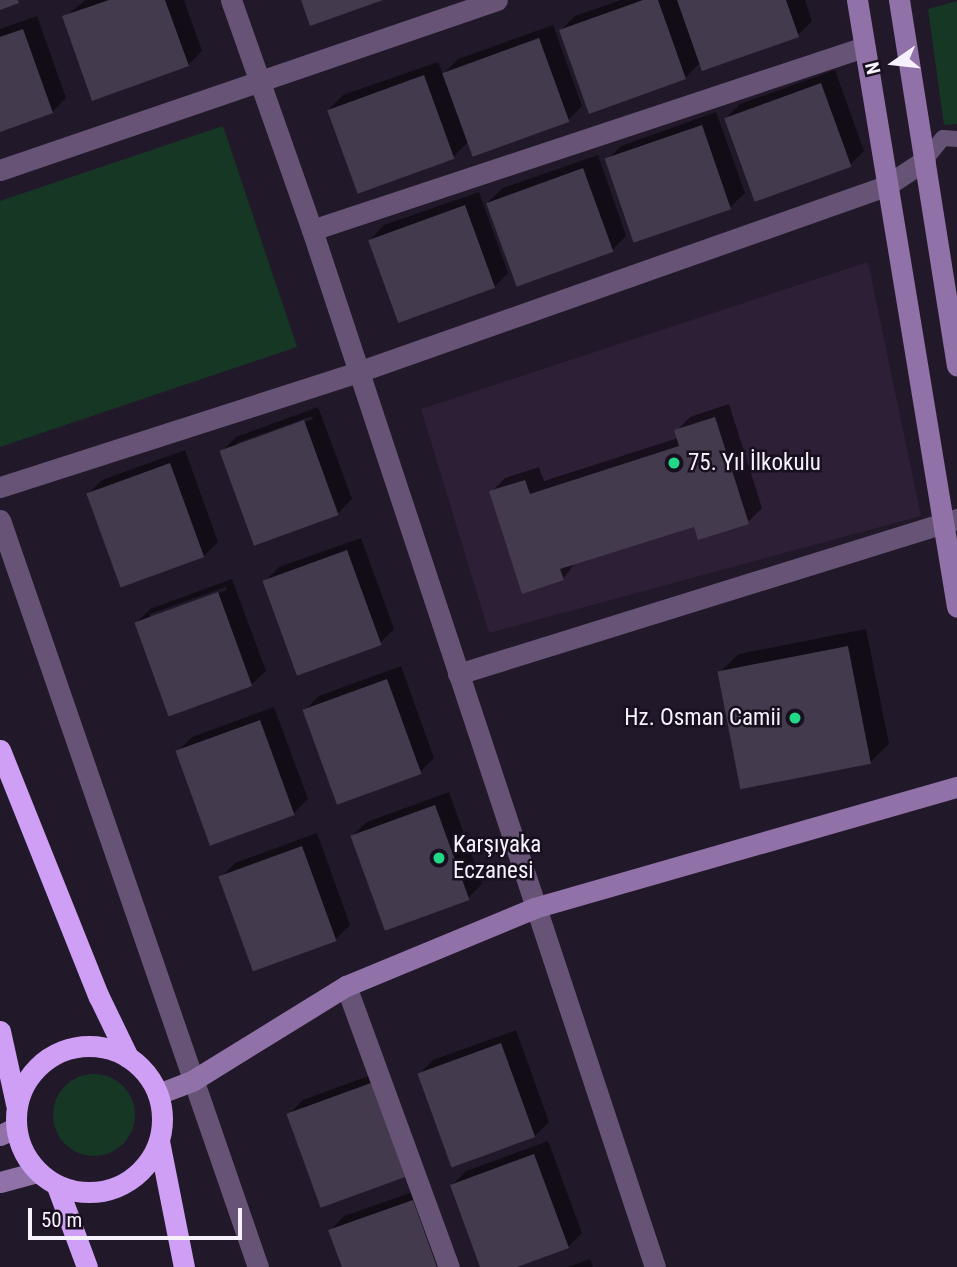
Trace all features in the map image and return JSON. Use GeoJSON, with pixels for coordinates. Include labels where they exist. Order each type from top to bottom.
{"type":"FeatureCollection","features":[{"type":"Feature","properties":{"kind":"highway"},"geometry":{"type":"LineString","coordinates":[[0,750],[99,997],[128,1057]]}},
{"type":"Feature","properties":{"kind":"highway"},"geometry":{"type":"LineString","coordinates":[[0,1031],[16,1104]]}},
{"type":"Feature","properties":{"kind":"highway"},"geometry":{"type":"LineString","coordinates":[[159,1142],[148,1164],[130,1181],[107,1191],[81,1193],[57,1186],[37,1172],[8,1132],[24,1082],[40,1063],[60,1051],[83,1045],[106,1047],[128,1057],[146,1073],[158,1094],[162,1117],[159,1142],[184,1267]]}},
{"type":"Feature","properties":{"kind":"highway"},"geometry":{"type":"LineString","coordinates":[[57,1186],[88,1267]]}},
{"type":"Feature","properties":{"kind":"street"},"geometry":{"type":"LineString","coordinates":[[231,0],[312,230],[534,908],[655,1267]]}},
{"type":"Feature","properties":{"kind":"street"},"geometry":{"type":"LineString","coordinates":[[0,170],[497,0]]}},
{"type":"Feature","properties":{"kind":"street"},"geometry":{"type":"LineString","coordinates":[[857,0],[886,186],[950,521],[957,607]]}},
{"type":"Feature","properties":{"kind":"street"},"geometry":{"type":"LineString","coordinates":[[899,0],[957,365]]}},
{"type":"Feature","properties":{"kind":"street"},"geometry":{"type":"LineString","coordinates":[[312,230],[864,47]]}},
{"type":"Feature","properties":{"kind":"street"},"geometry":{"type":"LineString","coordinates":[[0,487],[358,372],[886,186],[925,160]]}},
{"type":"Feature","properties":{"kind":"street"},"geometry":{"type":"LineString","coordinates":[[0,520],[258,1267]]}},
{"type":"Feature","properties":{"kind":"street"},"geometry":{"type":"LineString","coordinates":[[458,674],[950,521]]}},
{"type":"Feature","properties":{"kind":"street"},"geometry":{"type":"LineString","coordinates":[[158,1094],[192,1080],[346,986],[534,908],[957,787]]}},
{"type":"Feature","properties":{"kind":"street"},"geometry":{"type":"LineString","coordinates":[[346,986],[449,1267]]}},
{"type":"Feature","properties":{"kind":"street"},"geometry":{"type":"LineString","coordinates":[[0,1182],[37,1172]]}},
{"type":"Feature","properties":{"kind":"lane"},"geometry":{"type":"LineString","coordinates":[[925,160],[943,138],[957,139]]}},
{"type":"Feature","properties":{"kind":"shaded area","name":"75. Yıl İlkokulu"},"geometry":{"type":"Polygon","coordinates":[[[868,262],[921,516],[489,633],[421,409],[868,262]]]}},
{"type":"Feature","properties":{"kind":"green space"},"geometry":{"type":"Polygon","coordinates":[[[957,1],[957,124],[944,125],[928,9],[957,1]]]}},
{"type":"Feature","properties":{"kind":"green space"},"geometry":{"type":"Polygon","coordinates":[[[223,126],[297,347],[0,447],[0,201],[223,126]]]}},
{"type":"Feature","properties":{"kind":"green space"},"geometry":{"type":"Polygon","coordinates":[[[94,1074],[110,1077],[123,1086],[132,1099],[135,1115],[132,1131],[123,1144],[110,1153],[94,1156],[78,1153],[65,1144],[56,1131],[53,1115],[56,1099],[65,1086],[78,1077],[94,1074]]]}},
{"type":"Feature","properties":{"kind":"building"},"geometry":{"type":"Polygon","coordinates":[[[0,0],[18,0],[19,3],[0,10],[0,0]]]}},
{"type":"Feature","properties":{"kind":"building"},"geometry":{"type":"Polygon","coordinates":[[[109,0],[165,0],[189,66],[92,101],[62,16],[109,0]]]}},
{"type":"Feature","properties":{"kind":"building"},"geometry":{"type":"Polygon","coordinates":[[[301,0],[383,0],[310,26],[301,0]]]}},
{"type":"Feature","properties":{"kind":"building"},"geometry":{"type":"Polygon","coordinates":[[[643,0],[658,0],[686,79],[589,114],[559,30],[643,0]]]}},
{"type":"Feature","properties":{"kind":"building"},"geometry":{"type":"Polygon","coordinates":[[[677,0],[786,0],[799,37],[702,71],[677,0]]]}},
{"type":"Feature","properties":{"kind":"building"},"geometry":{"type":"Polygon","coordinates":[[[23,29],[53,113],[0,132],[0,37],[23,29]]]}},
{"type":"Feature","properties":{"kind":"building"},"geometry":{"type":"Polygon","coordinates":[[[539,38],[569,122],[473,157],[442,73],[539,38]]]}},
{"type":"Feature","properties":{"kind":"building"},"geometry":{"type":"Polygon","coordinates":[[[424,75],[454,159],[358,194],[327,110],[424,75]]]}},
{"type":"Feature","properties":{"kind":"building"},"geometry":{"type":"Polygon","coordinates":[[[821,83],[851,167],[755,202],[724,118],[821,83]]]}},
{"type":"Feature","properties":{"kind":"building"},"geometry":{"type":"Polygon","coordinates":[[[702,125],[731,209],[634,243],[605,159],[702,125]]]}},
{"type":"Feature","properties":{"kind":"building"},"geometry":{"type":"Polygon","coordinates":[[[583,168],[613,252],[517,287],[486,203],[583,168]]]}},
{"type":"Feature","properties":{"kind":"building"},"geometry":{"type":"Polygon","coordinates":[[[465,205],[495,288],[398,323],[368,240],[465,205]]]}},
{"type":"Feature","properties":{"kind":"building"},"geometry":{"type":"Polygon","coordinates":[[[715,417],[749,524],[698,540],[694,527],[560,569],[564,580],[522,594],[489,491],[525,480],[530,494],[679,446],[674,430],[715,417]]]}},
{"type":"Feature","properties":{"kind":"building"},"geometry":{"type":"Polygon","coordinates":[[[304,420],[339,515],[254,546],[219,451],[304,420]]]}},
{"type":"Feature","properties":{"kind":"building"},"geometry":{"type":"Polygon","coordinates":[[[170,463],[204,557],[121,587],[86,493],[170,463]]]}},
{"type":"Feature","properties":{"kind":"building"},"geometry":{"type":"Polygon","coordinates":[[[347,550],[382,645],[297,676],[262,581],[347,550]]]}},
{"type":"Feature","properties":{"kind":"building"},"geometry":{"type":"Polygon","coordinates":[[[218,592],[252,686],[169,716],[134,622],[218,592]]]}},
{"type":"Feature","properties":{"kind":"building","name":"Hz. Osman Camii"},"geometry":{"type":"Polygon","coordinates":[[[848,646],[871,764],[740,789],[717,671],[848,646]]]}},
{"type":"Feature","properties":{"kind":"building"},"geometry":{"type":"Polygon","coordinates":[[[387,679],[422,774],[337,805],[302,710],[387,679]]]}},
{"type":"Feature","properties":{"kind":"building"},"geometry":{"type":"Polygon","coordinates":[[[260,720],[295,815],[210,846],[175,751],[260,720]]]}},
{"type":"Feature","properties":{"kind":"building"},"geometry":{"type":"Polygon","coordinates":[[[435,805],[470,900],[385,931],[350,836],[435,805]]]}},
{"type":"Feature","properties":{"kind":"building"},"geometry":{"type":"Polygon","coordinates":[[[302,846],[337,941],[253,971],[218,876],[302,846]]]}},
{"type":"Feature","properties":{"kind":"building"},"geometry":{"type":"Polygon","coordinates":[[[501,1043],[535,1137],[452,1167],[417,1073],[501,1043]]]}},
{"type":"Feature","properties":{"kind":"building"},"geometry":{"type":"Polygon","coordinates":[[[371,1083],[405,1177],[321,1208],[286,1114],[371,1083]]]}},
{"type":"Feature","properties":{"kind":"building"},"geometry":{"type":"Polygon","coordinates":[[[534,1154],[569,1248],[517,1267],[480,1267],[450,1185],[534,1154]]]}},
{"type":"Feature","properties":{"kind":"building"},"geometry":{"type":"Polygon","coordinates":[[[413,1200],[437,1267],[342,1267],[328,1230],[413,1200]]]}},
{"type":"Feature","properties":{"kind":"place","name":"75. Yıl İlkokulu"},"geometry":{"type":"Point","coordinates":[674,463]}},
{"type":"Feature","properties":{"kind":"place","name":"Hz. Osman Camii"},"geometry":{"type":"Point","coordinates":[795,718]}},
{"type":"Feature","properties":{"kind":"place","name":"Karşıyaka Eczanesi"},"geometry":{"type":"Point","coordinates":[439,858]}}]}
